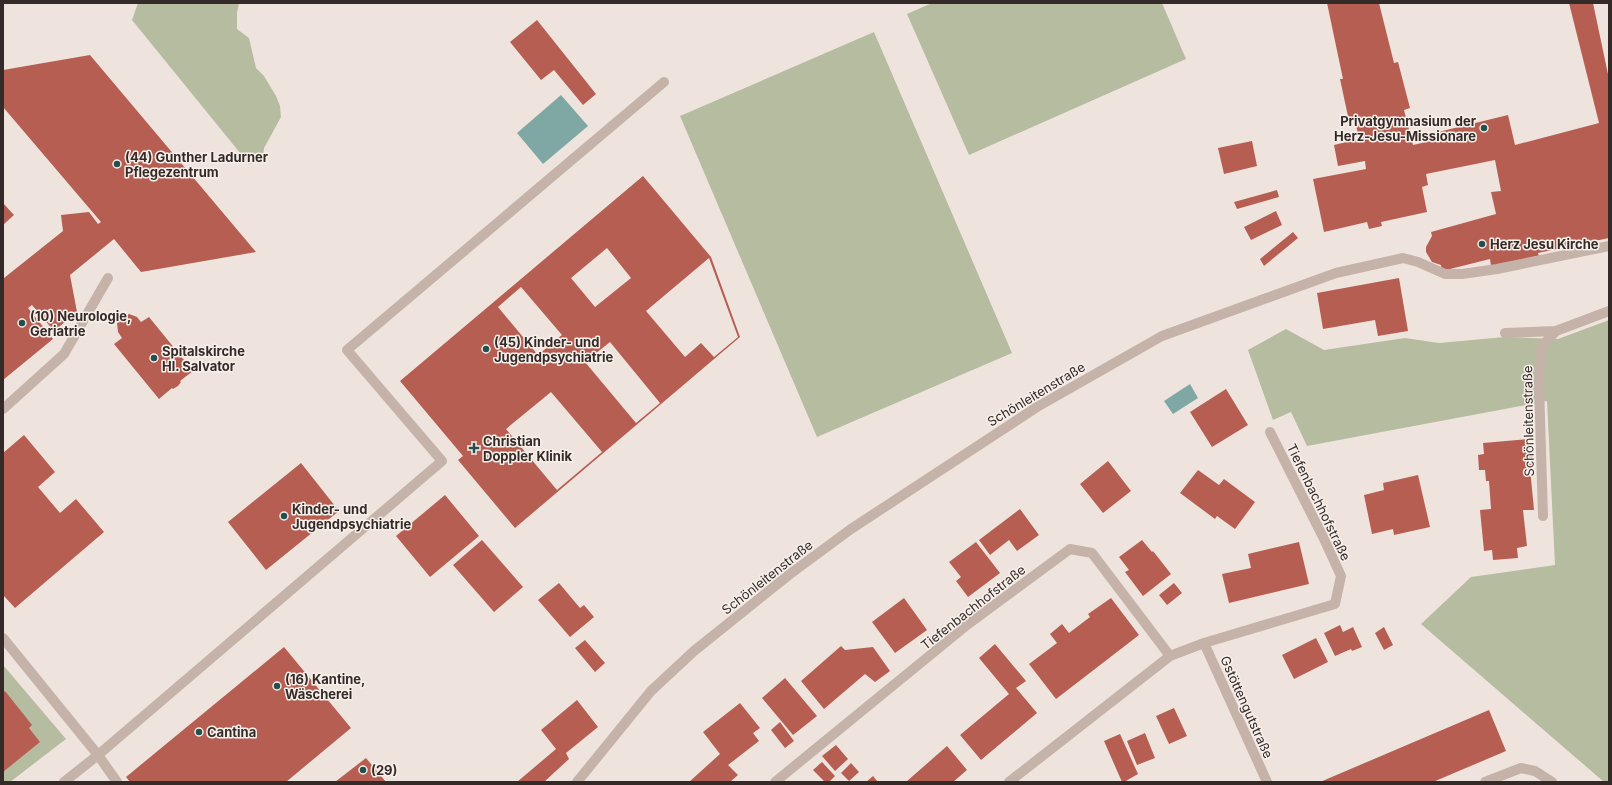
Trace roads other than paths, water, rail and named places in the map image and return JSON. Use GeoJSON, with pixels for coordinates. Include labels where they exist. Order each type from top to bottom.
{"type":"FeatureCollection","features":[{"type":"Feature","properties":{"kind":"street"},"geometry":{"type":"LineString","coordinates":[[64,782],[98,755],[442,461],[347,350],[664,82]]}},
{"type":"Feature","properties":{"kind":"street","name":"Schönleitenstraße"},"geometry":{"type":"LineString","coordinates":[[577,782],[651,691],[694,651],[790,574],[851,529],[1037,407],[1162,336],[1336,273],[1403,258],[1418,262],[1445,274],[1462,274],[1497,269],[1609,246]]}},
{"type":"Feature","properties":{"kind":"street"},"geometry":{"type":"LineString","coordinates":[[3,409],[64,354],[108,278]]}},
{"type":"Feature","properties":{"kind":"street","name":"Schönleitenstraße"},"geometry":{"type":"LineString","coordinates":[[1505,333],[1556,331],[1609,311]]}},
{"type":"Feature","properties":{"kind":"street","name":"Schönleitenstraße"},"geometry":{"type":"LineString","coordinates":[[1543,516],[1539,385],[1540,357],[1543,345],[1556,331]]}},
{"type":"Feature","properties":{"kind":"street","name":"Tiefenbachhofstraße"},"geometry":{"type":"LineString","coordinates":[[1009,782],[1170,656],[1204,643],[1335,604],[1341,576],[1270,432]]}},
{"type":"Feature","properties":{"kind":"street","name":"Tiefenbachhofstraße"},"geometry":{"type":"LineString","coordinates":[[775,782],[967,625],[1070,549],[1092,553],[1170,656]]}},
{"type":"Feature","properties":{"kind":"street"},"geometry":{"type":"LineString","coordinates":[[3,638],[98,755],[116,782]]}},
{"type":"Feature","properties":{"kind":"street","name":"Gstöttengutstraße"},"geometry":{"type":"LineString","coordinates":[[1204,643],[1267,782]]}},
{"type":"Feature","properties":{"kind":"street"},"geometry":{"type":"LineString","coordinates":[[1485,782],[1502,774],[1521,768],[1535,771],[1552,782]]}},
{"type":"Feature","properties":{"kind":"water"},"geometry":{"type":"Polygon","coordinates":[[[561,95],[588,126],[543,164],[517,133],[561,95]]]}},
{"type":"Feature","properties":{"kind":"water"},"geometry":{"type":"Polygon","coordinates":[[[1190,384],[1198,398],[1173,414],[1164,401],[1190,384]]]}},
{"type":"Feature","properties":{"kind":"place","name":"Privatgymnasium der Herz-Jesu-Missionare"},"geometry":{"type":"Point","coordinates":[1484,128]}},
{"type":"Feature","properties":{"kind":"place","name":"(44) Gunther Ladurner Pflegezentrum"},"geometry":{"type":"Point","coordinates":[117,164]}},
{"type":"Feature","properties":{"kind":"place","name":"Herz Jesu Kirche"},"geometry":{"type":"Point","coordinates":[1482,244]}},
{"type":"Feature","properties":{"kind":"place","name":"(10) Neurologie, Geriatrie"},"geometry":{"type":"Point","coordinates":[22,323]}},
{"type":"Feature","properties":{"kind":"place","name":"(45) Kinder- und Jugendpsychiatrie"},"geometry":{"type":"Point","coordinates":[486,349]}},
{"type":"Feature","properties":{"kind":"place","name":"Spitalskirche Hl. Salvator"},"geometry":{"type":"Point","coordinates":[154,358]}},
{"type":"Feature","properties":{"kind":"place","name":"Christian Doppler Klinik"},"geometry":{"type":"Point","coordinates":[474,448]}},
{"type":"Feature","properties":{"kind":"place","name":"Kinder- und Jugendpsychiatrie"},"geometry":{"type":"Point","coordinates":[284,516]}},
{"type":"Feature","properties":{"kind":"place","name":"(16) Kantine, Wäscherei"},"geometry":{"type":"Point","coordinates":[277,686]}},
{"type":"Feature","properties":{"kind":"place","name":"Cantina"},"geometry":{"type":"Point","coordinates":[199,732]}},
{"type":"Feature","properties":{"kind":"place","name":"(29)"},"geometry":{"type":"Point","coordinates":[363,770]}}]}
